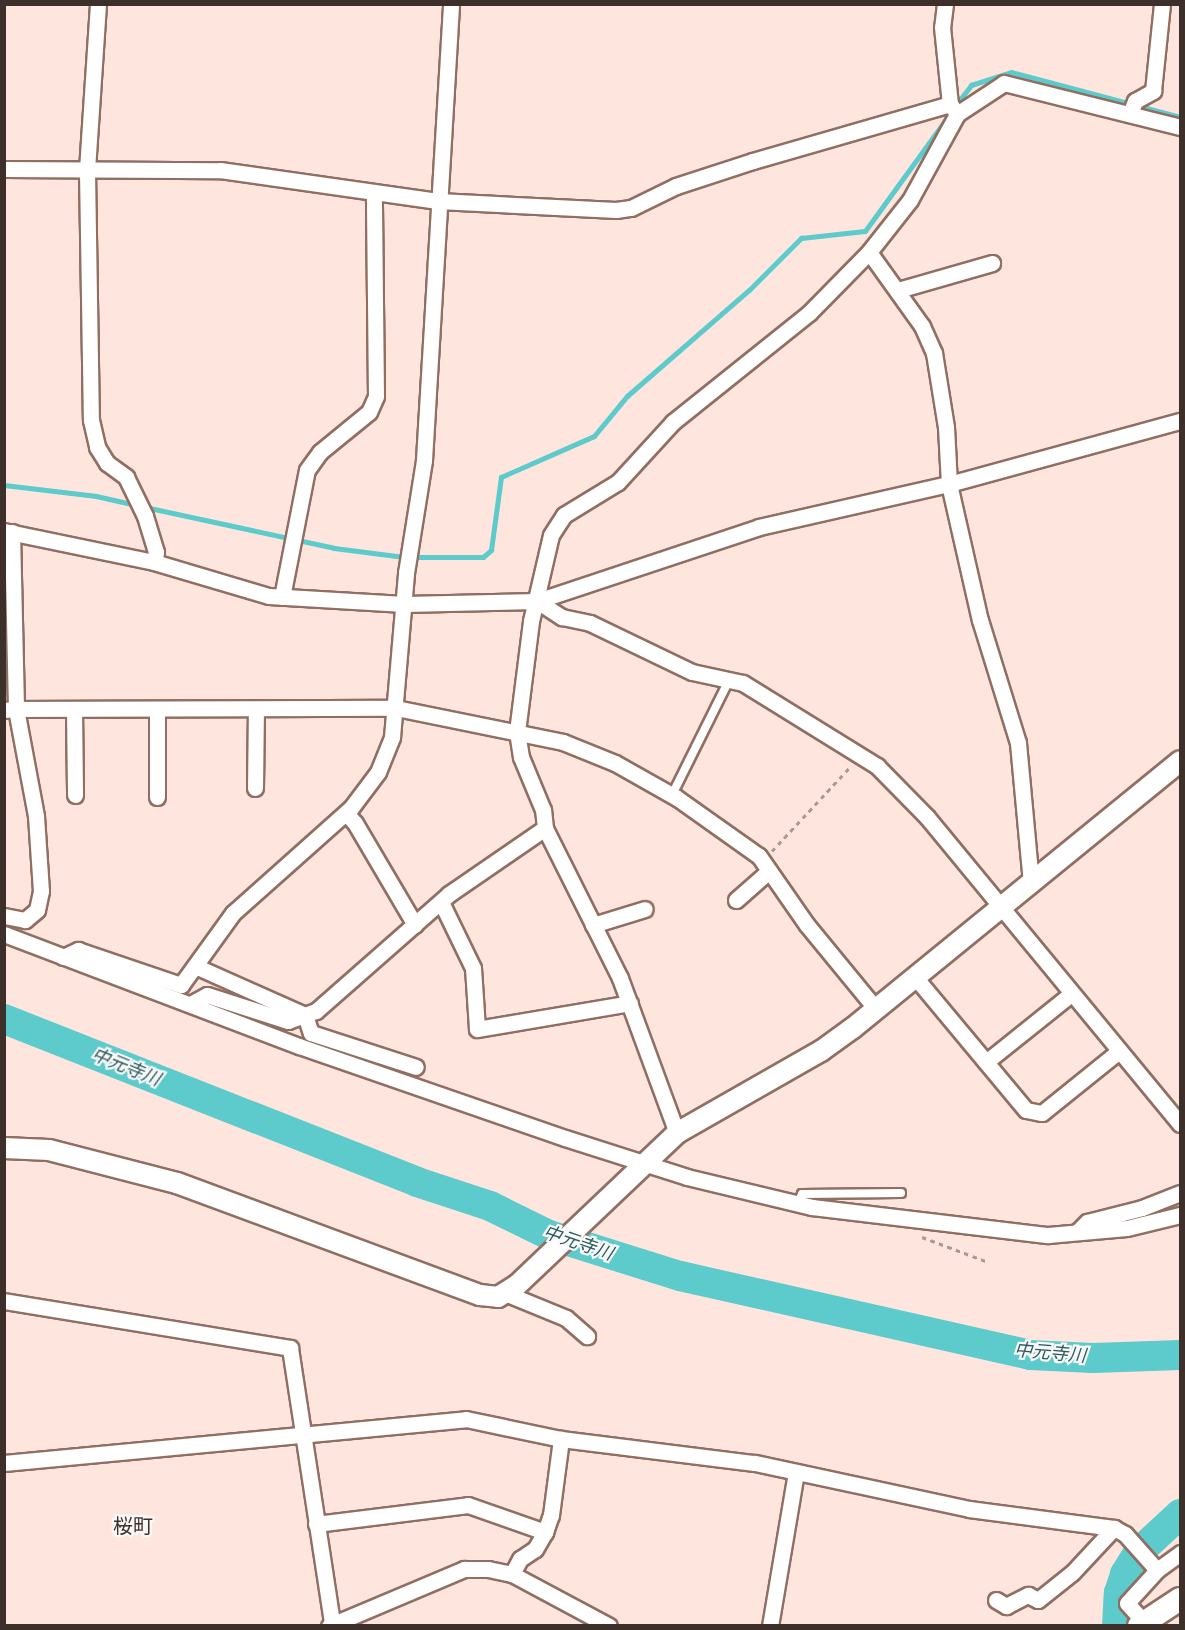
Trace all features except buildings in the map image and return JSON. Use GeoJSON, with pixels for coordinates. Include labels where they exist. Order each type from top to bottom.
{"type":"FeatureCollection","features":[{"type":"Feature","properties":{"kind":"main road"},"geometry":{"type":"LineString","coordinates":[[1142,1624],[1180,1599]]}},
{"type":"Feature","properties":{"kind":"street"},"geometry":{"type":"LineString","coordinates":[[98,4],[87,171],[91,420],[97,447],[107,463],[126,477],[145,516],[156,552],[154,562]]}},
{"type":"Feature","properties":{"kind":"street"},"geometry":{"type":"LineString","coordinates":[[63,957],[78,950],[181,985],[233,913],[346,813],[378,771],[392,737],[404,604],[424,460],[451,4]]}},
{"type":"Feature","properties":{"kind":"street"},"geometry":{"type":"LineString","coordinates":[[677,1133],[630,1003],[545,828],[517,732],[537,601],[551,535],[564,515],[618,482],[673,423],[763,354],[869,252],[910,200],[953,109],[942,27],[945,4]]}},
{"type":"Feature","properties":{"kind":"street"},"geometry":{"type":"LineString","coordinates":[[1130,114],[1135,100],[1153,91],[1162,4]]}},
{"type":"Feature","properties":{"kind":"street"},"geometry":{"type":"LineString","coordinates":[[4,169],[220,170],[374,194],[438,201],[631,208],[676,186],[953,109],[1004,83],[1180,127]]}},
{"type":"Feature","properties":{"kind":"street"},"geometry":{"type":"LineString","coordinates":[[282,597],[307,470],[320,452],[369,412],[376,396],[374,194]]}},
{"type":"Feature","properties":{"kind":"street"},"geometry":{"type":"LineString","coordinates":[[869,252],[898,291],[934,353],[946,427],[949,484],[980,620],[1018,743],[1031,884]]}},
{"type":"Feature","properties":{"kind":"street"},"geometry":{"type":"LineString","coordinates":[[898,291],[992,263]]}},
{"type":"Feature","properties":{"kind":"street"},"geometry":{"type":"LineString","coordinates":[[4,916],[25,920],[37,910],[41,891],[36,816],[10,710],[8,532],[154,562],[282,597],[404,604],[537,601],[759,527],[949,484],[1180,421]]}},
{"type":"Feature","properties":{"kind":"street"},"geometry":{"type":"LineString","coordinates":[[537,601],[562,617],[590,623],[692,672],[742,683],[877,766],[927,817],[999,908],[1180,1124]]}},
{"type":"Feature","properties":{"kind":"street"},"geometry":{"type":"LineString","coordinates":[[10,710],[396,708],[563,742],[615,763],[672,795],[766,866],[807,925],[876,1009]]}},
{"type":"Feature","properties":{"kind":"street"},"geometry":{"type":"LineString","coordinates":[[74,709],[75,795]]}},
{"type":"Feature","properties":{"kind":"street"},"geometry":{"type":"LineString","coordinates":[[157,709],[157,797]]}},
{"type":"Feature","properties":{"kind":"street"},"geometry":{"type":"LineString","coordinates":[[255,788],[256,709]]}},
{"type":"Feature","properties":{"kind":"street"},"geometry":{"type":"LineString","coordinates":[[4,1148],[49,1150],[177,1183],[480,1295],[498,1297],[511,1289],[677,1133],[821,1051],[1031,884],[1180,761]]}},
{"type":"Feature","properties":{"kind":"street"},"geometry":{"type":"LineString","coordinates":[[346,813],[355,823],[415,925]]}},
{"type":"Feature","properties":{"kind":"street"},"geometry":{"type":"LineString","coordinates":[[190,1004],[207,995],[288,1021],[316,1011],[441,902],[545,828]]}},
{"type":"Feature","properties":{"kind":"street"},"geometry":{"type":"LineString","coordinates":[[736,900],[766,866]]}},
{"type":"Feature","properties":{"kind":"street"},"geometry":{"type":"LineString","coordinates":[[441,902],[473,968],[477,1029],[630,1003]]}},
{"type":"Feature","properties":{"kind":"street"},"geometry":{"type":"LineString","coordinates":[[593,925],[645,909]]}},
{"type":"Feature","properties":{"kind":"street"},"geometry":{"type":"LineString","coordinates":[[4,934],[641,1168],[796,1204],[905,1220],[1048,1235],[1127,1228],[1180,1215]]}},
{"type":"Feature","properties":{"kind":"street"},"geometry":{"type":"LineString","coordinates":[[195,966],[304,1015],[311,1033],[416,1067]]}},
{"type":"Feature","properties":{"kind":"street"},"geometry":{"type":"LineString","coordinates":[[915,977],[1026,1110],[1042,1113],[1119,1051]]}},
{"type":"Feature","properties":{"kind":"street"},"geometry":{"type":"LineString","coordinates":[[986,1062],[1071,994]]}},
{"type":"Feature","properties":{"kind":"street"},"geometry":{"type":"LineString","coordinates":[[1076,1233],[1087,1222],[1142,1208],[1180,1193]]}},
{"type":"Feature","properties":{"kind":"street"},"geometry":{"type":"LineString","coordinates":[[511,1289],[566,1318],[587,1336]]}},
{"type":"Feature","properties":{"kind":"street"},"geometry":{"type":"LineString","coordinates":[[4,1301],[290,1348],[331,1625],[464,1569],[512,1574],[609,1626]]}},
{"type":"Feature","properties":{"kind":"street"},"geometry":{"type":"LineString","coordinates":[[4,1463],[466,1419],[561,1439],[755,1463],[969,1509],[1114,1528],[1125,1534],[1157,1570]]}},
{"type":"Feature","properties":{"kind":"street"},"geometry":{"type":"LineString","coordinates":[[512,1574],[520,1559],[535,1549],[545,1533],[551,1515],[561,1439]]}},
{"type":"Feature","properties":{"kind":"street"},"geometry":{"type":"LineString","coordinates":[[770,1626],[796,1472]]}},
{"type":"Feature","properties":{"kind":"street"},"geometry":{"type":"LineString","coordinates":[[316,1524],[468,1505],[545,1533]]}},
{"type":"Feature","properties":{"kind":"street"},"geometry":{"type":"LineString","coordinates":[[996,1600],[1006,1606],[1028,1595],[1038,1600],[1072,1574],[1114,1528]]}},
{"type":"Feature","properties":{"kind":"street"},"geometry":{"type":"LineString","coordinates":[[1142,1624],[1126,1603],[1157,1570],[1180,1553]]}},
{"type":"Feature","properties":{"kind":"lane"},"geometry":{"type":"LineString","coordinates":[[672,795],[729,680]]}},
{"type":"Feature","properties":{"kind":"lane"},"geometry":{"type":"LineString","coordinates":[[796,1204],[802,1194],[901,1193]]}},
{"type":"Feature","properties":{"kind":"path"},"geometry":{"type":"LineString","coordinates":[[766,866],[861,756]]}},
{"type":"Feature","properties":{"kind":"path"},"geometry":{"type":"LineString","coordinates":[[905,1220],[911,1233],[988,1262]]}},
{"type":"Feature","properties":{"kind":"waterway"},"geometry":{"type":"LineString","coordinates":[[954,107],[971,85],[1011,72],[1180,117]]}},
{"type":"Feature","properties":{"kind":"waterway"},"geometry":{"type":"LineString","coordinates":[[145,507],[334,548],[404,557],[483,557],[491,550],[501,477],[594,436],[627,396],[749,290],[801,238],[865,231],[949,115]]}},
{"type":"Feature","properties":{"kind":"waterway"},"geometry":{"type":"LineString","coordinates":[[4,485],[96,496],[136,505]]}},
{"type":"Feature","properties":{"kind":"waterway","name":"中元寺川"},"geometry":{"type":"LineString","coordinates":[[4,1019],[417,1182],[490,1206],[549,1235],[680,1276],[1030,1355],[1093,1358],[1180,1355]]}},
{"type":"Feature","properties":{"kind":"waterway"},"geometry":{"type":"LineString","coordinates":[[1117,1626],[1119,1593],[1125,1574],[1139,1552],[1180,1514]]}},
{"type":"Feature","properties":{"kind":"district","name":"桜町"},"geometry":{"type":"Point","coordinates":[133,1526]}}]}
